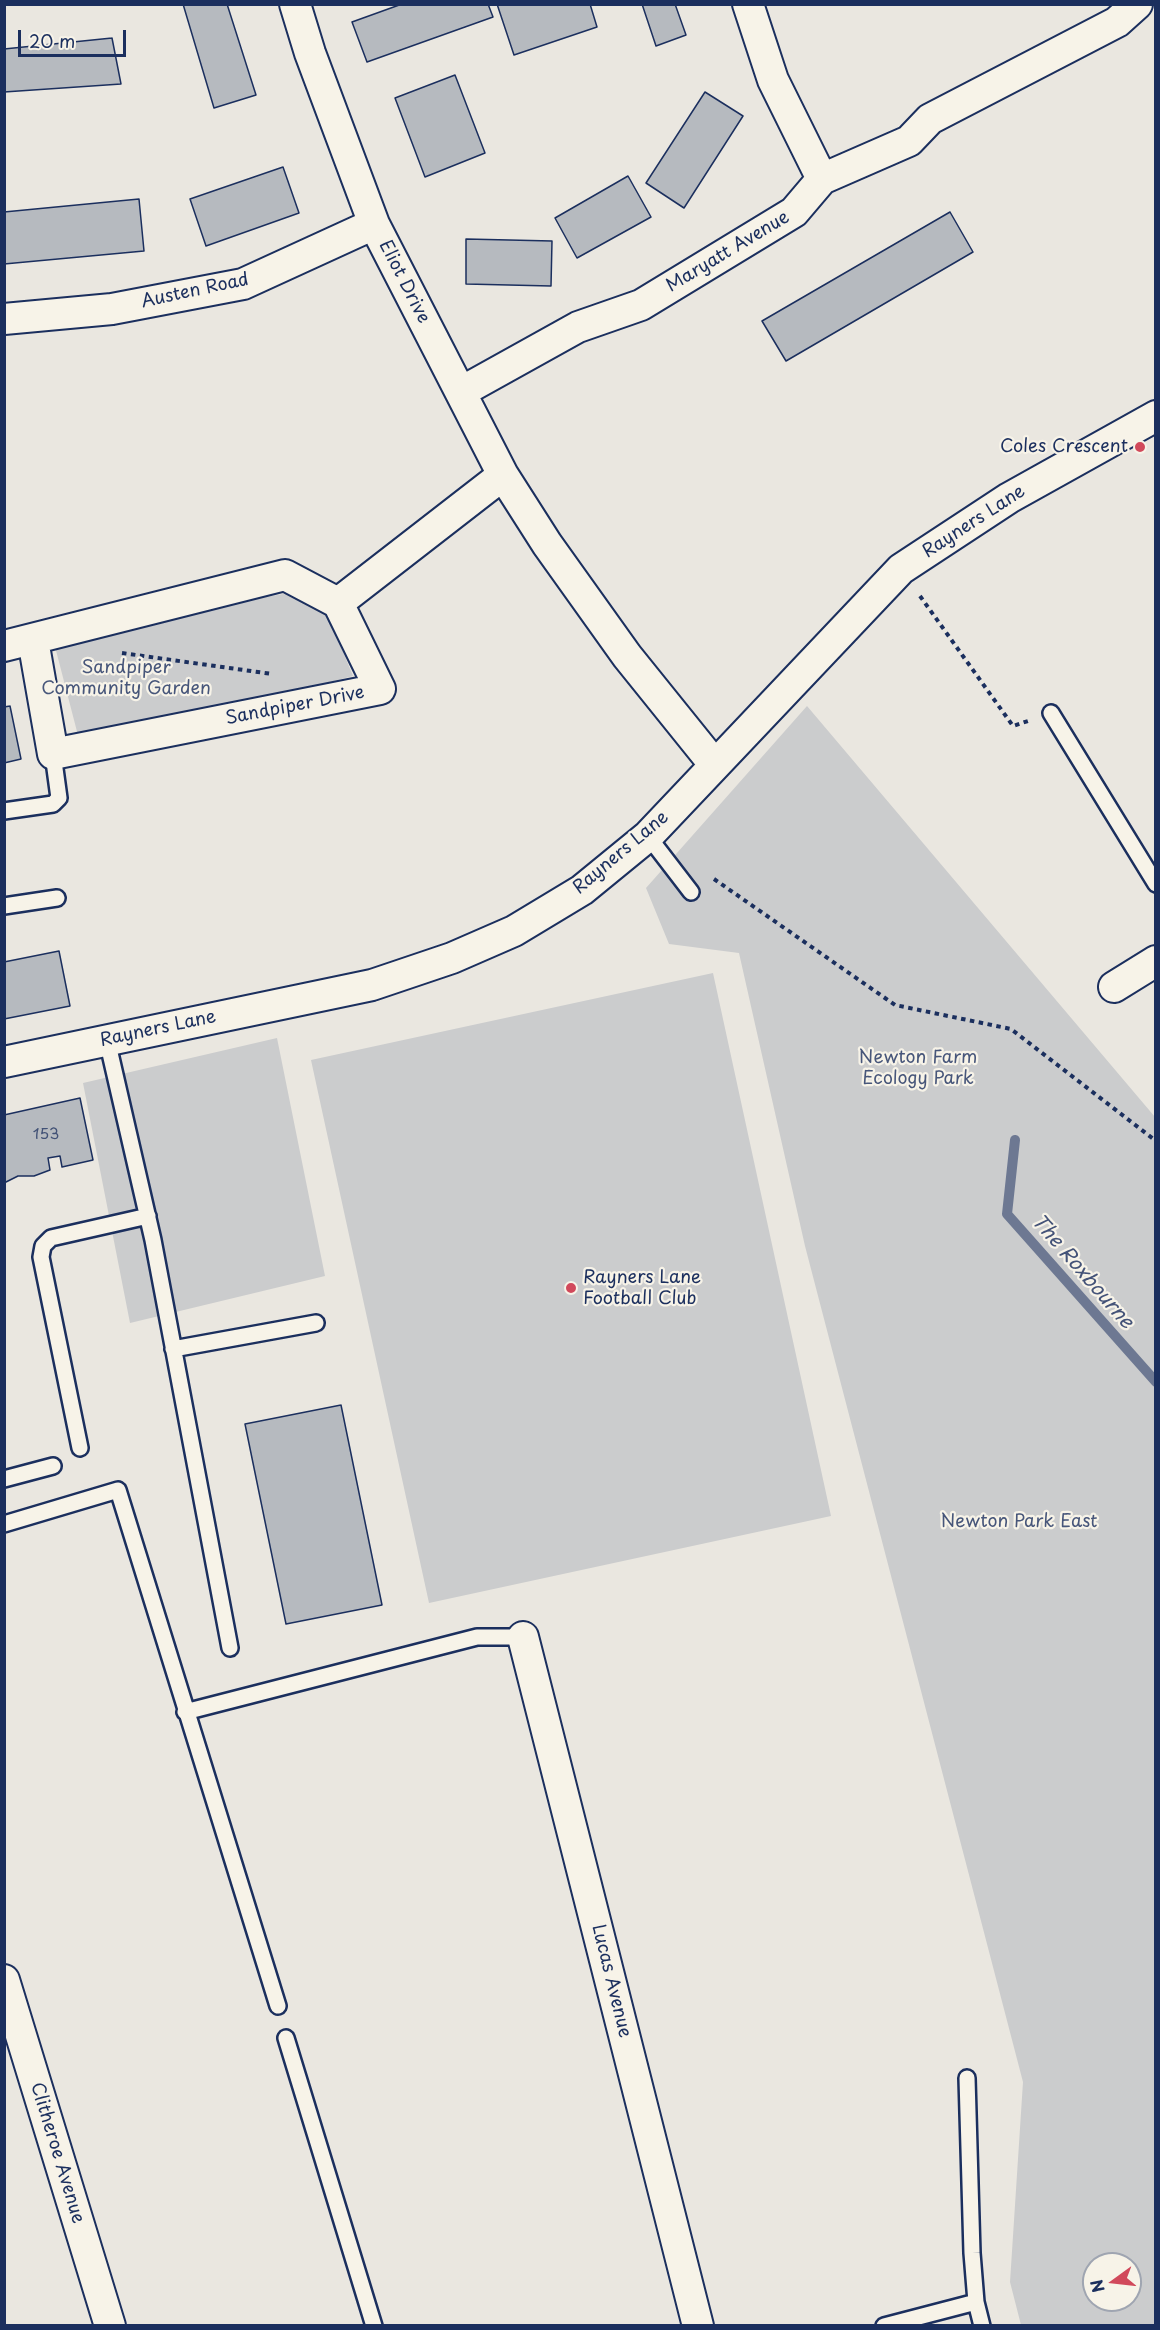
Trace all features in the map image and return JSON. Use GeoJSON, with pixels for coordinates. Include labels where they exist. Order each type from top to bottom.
{"type":"FeatureCollection","features":[{"type":"Feature","properties":{"kind":"street","name":"Eliot Drive"},"geometry":{"type":"LineString","coordinates":[[295,4],[310,53],[374,224],[503,474],[547,543],[627,656],[714,764]]}},
{"type":"Feature","properties":{"kind":"street"},"geometry":{"type":"LineString","coordinates":[[748,4],[773,80],[822,179]]}},
{"type":"Feature","properties":{"kind":"street","name":"Maryatt Avenue"},"geometry":{"type":"LineString","coordinates":[[461,392],[578,327],[640,305],[794,212],[822,179],[909,141],[930,119],[1118,22],[1137,4]]}},
{"type":"Feature","properties":{"kind":"street","name":"Austen Road"},"geometry":{"type":"LineString","coordinates":[[4,319],[112,309],[243,284],[374,224]]}},
{"type":"Feature","properties":{"kind":"street","name":"Rayners Lane"},"geometry":{"type":"LineString","coordinates":[[4,1062],[372,985],[452,958],[514,931],[582,890],[648,836],[901,569],[1009,498],[1155,416]]}},
{"type":"Feature","properties":{"kind":"street"},"geometry":{"type":"LineString","coordinates":[[53,754],[19,643],[285,574],[338,603],[503,474]]}},
{"type":"Feature","properties":{"kind":"street","name":"Sandpiper Drive"},"geometry":{"type":"LineString","coordinates":[[53,754],[380,689],[338,603]]}},
{"type":"Feature","properties":{"kind":"street"},"geometry":{"type":"LineString","coordinates":[[1114,987],[1155,961]]}},
{"type":"Feature","properties":{"kind":"street","name":"Lucas Avenue"},"geometry":{"type":"LineString","coordinates":[[523,1637],[698,2325]]}},
{"type":"Feature","properties":{"kind":"street","name":"Clitheroe Avenue"},"geometry":{"type":"LineString","coordinates":[[4,1980],[110,2325]]}},
{"type":"Feature","properties":{"kind":"lane"},"geometry":{"type":"LineString","coordinates":[[1052,713],[1155,884]]}},
{"type":"Feature","properties":{"kind":"lane"},"geometry":{"type":"LineString","coordinates":[[4,811],[53,804],[59,798],[53,754]]}},
{"type":"Feature","properties":{"kind":"lane"},"geometry":{"type":"LineString","coordinates":[[648,836],[691,892]]}},
{"type":"Feature","properties":{"kind":"lane"},"geometry":{"type":"LineString","coordinates":[[4,906],[57,898]]}},
{"type":"Feature","properties":{"kind":"lane"},"geometry":{"type":"LineString","coordinates":[[107,1040],[148,1216],[230,1648]]}},
{"type":"Feature","properties":{"kind":"lane"},"geometry":{"type":"LineString","coordinates":[[80,1448],[41,1257],[43,1246],[51,1238],[148,1216]]}},
{"type":"Feature","properties":{"kind":"lane"},"geometry":{"type":"LineString","coordinates":[[173,1349],[316,1323]]}},
{"type":"Feature","properties":{"kind":"lane"},"geometry":{"type":"LineString","coordinates":[[4,1479],[53,1466]]}},
{"type":"Feature","properties":{"kind":"lane"},"geometry":{"type":"LineString","coordinates":[[4,1524],[118,1490],[278,2006]]}},
{"type":"Feature","properties":{"kind":"lane"},"geometry":{"type":"LineString","coordinates":[[185,1712],[477,1637],[523,1637]]}},
{"type":"Feature","properties":{"kind":"lane"},"geometry":{"type":"LineString","coordinates":[[286,2038],[374,2325]]}},
{"type":"Feature","properties":{"kind":"lane"},"geometry":{"type":"LineString","coordinates":[[967,2078],[976,2302],[982,2325]]}},
{"type":"Feature","properties":{"kind":"lane"},"geometry":{"type":"LineString","coordinates":[[884,2325],[976,2302]]}},
{"type":"Feature","properties":{"kind":"path"},"geometry":{"type":"LineString","coordinates":[[901,569],[1013,726],[1052,713]]}},
{"type":"Feature","properties":{"kind":"path"},"geometry":{"type":"LineString","coordinates":[[114,652],[276,675]]}},
{"type":"Feature","properties":{"kind":"path"},"geometry":{"type":"LineString","coordinates":[[711,877],[895,1005],[1011,1029],[1155,1141]]}},
{"type":"Feature","properties":{"kind":"green space","name":"Sandpiper Community Garden"},"geometry":{"type":"Polygon","coordinates":[[[317,588],[353,676],[81,747],[52,635],[317,588]]]}},
{"type":"Feature","properties":{"kind":"green space"},"geometry":{"type":"Polygon","coordinates":[[[807,706],[1155,1117],[1155,2325],[1021,2325],[1010,2282],[1023,2082],[805,1246],[739,953],[669,944],[646,888],[807,706]]]}},
{"type":"Feature","properties":{"kind":"green space","name":"Rayners Lane Football Club"},"geometry":{"type":"Polygon","coordinates":[[[713,973],[831,1516],[429,1603],[311,1060],[713,973]]]}},
{"type":"Feature","properties":{"kind":"green space"},"geometry":{"type":"Polygon","coordinates":[[[277,1038],[325,1276],[130,1323],[83,1083],[277,1038]]]}},
{"type":"Feature","properties":{"kind":"building"},"geometry":{"type":"Polygon","coordinates":[[[183,4],[227,4],[256,95],[214,108],[183,4]]]}},
{"type":"Feature","properties":{"kind":"building"},"geometry":{"type":"Polygon","coordinates":[[[402,4],[488,4],[493,17],[367,62],[352,22],[402,4]]]}},
{"type":"Feature","properties":{"kind":"building"},"geometry":{"type":"Polygon","coordinates":[[[497,4],[590,4],[597,27],[514,55],[497,4]]]}},
{"type":"Feature","properties":{"kind":"building"},"geometry":{"type":"Polygon","coordinates":[[[642,4],[675,4],[686,35],[656,46],[642,4]]]}},
{"type":"Feature","properties":{"kind":"building"},"geometry":{"type":"Polygon","coordinates":[[[112,38],[121,84],[4,92],[4,49],[112,38]]]}},
{"type":"Feature","properties":{"kind":"building"},"geometry":{"type":"Polygon","coordinates":[[[455,75],[485,153],[425,177],[395,98],[455,75]]]}},
{"type":"Feature","properties":{"kind":"building"},"geometry":{"type":"Polygon","coordinates":[[[705,92],[743,116],[684,208],[646,183],[705,92]]]}},
{"type":"Feature","properties":{"kind":"building"},"geometry":{"type":"Polygon","coordinates":[[[283,167],[299,213],[206,246],[190,199],[283,167]]]}},
{"type":"Feature","properties":{"kind":"building"},"geometry":{"type":"Polygon","coordinates":[[[628,176],[651,217],[577,258],[555,218],[628,176]]]}},
{"type":"Feature","properties":{"kind":"building"},"geometry":{"type":"Polygon","coordinates":[[[139,199],[144,251],[4,264],[4,212],[139,199]]]}},
{"type":"Feature","properties":{"kind":"building"},"geometry":{"type":"Polygon","coordinates":[[[950,212],[973,252],[786,361],[762,321],[950,212]]]}},
{"type":"Feature","properties":{"kind":"building"},"geometry":{"type":"Polygon","coordinates":[[[466,239],[552,241],[551,286],[466,284],[466,239]]]}},
{"type":"Feature","properties":{"kind":"building"},"geometry":{"type":"Polygon","coordinates":[[[10,706],[21,759],[4,763],[4,707],[10,706]]]}},
{"type":"Feature","properties":{"kind":"building"},"geometry":{"type":"Polygon","coordinates":[[[59,951],[70,1006],[4,1019],[4,962],[59,951]]]}},
{"type":"Feature","properties":{"kind":"building"},"geometry":{"type":"Polygon","coordinates":[[[80,1098],[93,1160],[62,1167],[60,1156],[48,1158],[50,1170],[34,1176],[18,1176],[4,1183],[4,1115],[80,1098]]]}},
{"type":"Feature","properties":{"kind":"building"},"geometry":{"type":"Polygon","coordinates":[[[341,1405],[382,1605],[286,1624],[245,1424],[341,1405]]]}},
{"type":"Feature","properties":{"kind":"waterway","name":"The Roxbourne"},"geometry":{"type":"LineString","coordinates":[[1015,1140],[1007,1214],[1156,1382]]}},
{"type":"Feature","properties":{"kind":"place","name":"Coles Crescent"},"geometry":{"type":"Point","coordinates":[1140,447]}},
{"type":"Feature","properties":{"kind":"place","name":"Rayners Lane Football Club"},"geometry":{"type":"Point","coordinates":[571,1288]}},
{"type":"Feature","properties":{"kind":"park label","name":"Newton Farm Ecology Park"},"geometry":{"type":"Point","coordinates":[918,1068]}},
{"type":"Feature","properties":{"kind":"park label","name":"Newton Park East"},"geometry":{"type":"Point","coordinates":[1019,1522]}}]}
